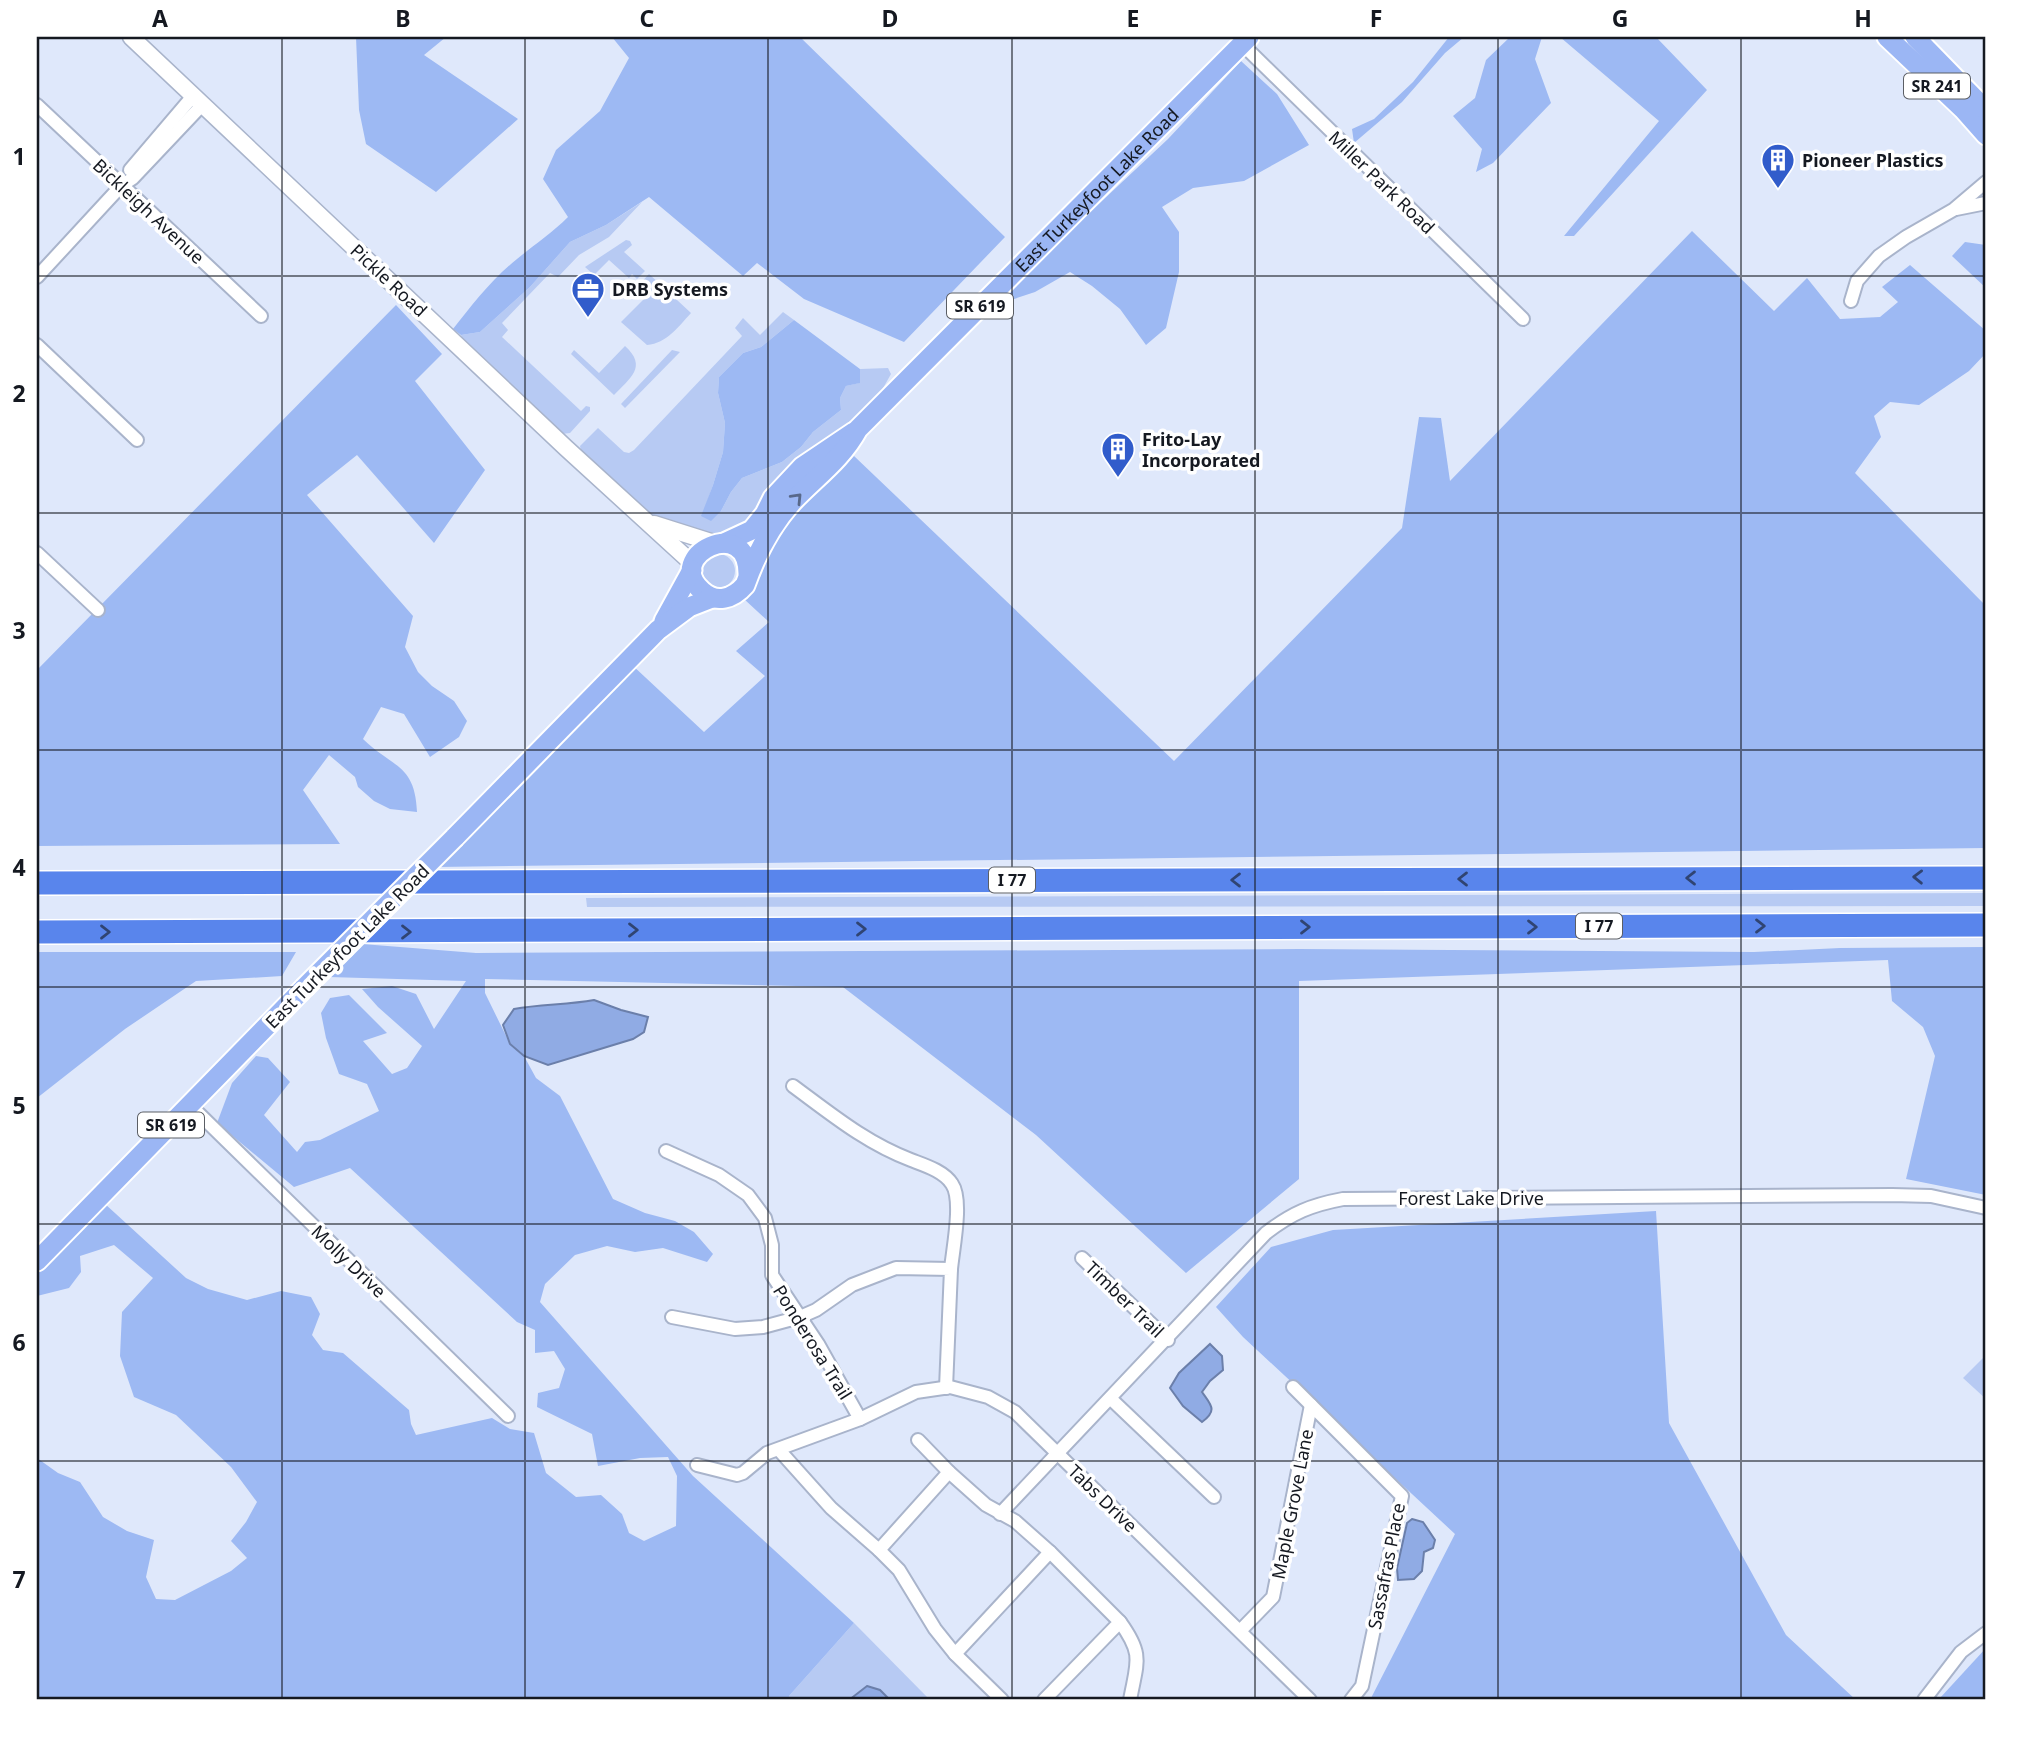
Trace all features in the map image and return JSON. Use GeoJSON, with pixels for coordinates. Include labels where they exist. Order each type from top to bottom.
{"type":"FeatureCollection","features":[{"type":"Feature","properties":{"kind":"highway","name":"I 77"},"geometry":{"type":"LineString","coordinates":[[37,883],[1986,878]]}},
{"type":"Feature","properties":{"kind":"highway","name":"I 77"},"geometry":{"type":"LineString","coordinates":[[37,932],[1986,925]]}},
{"type":"Feature","properties":{"kind":"main road","name":"SR 241"},"geometry":{"type":"LineString","coordinates":[[1887,37],[1963,109],[1986,135]]}},
{"type":"Feature","properties":{"kind":"main road","name":"SR 241"},"geometry":{"type":"LineString","coordinates":[[1915,37],[1986,110]]}},
{"type":"Feature","properties":{"kind":"main road","name":"East Turkeyfoot Lake Road"},"geometry":{"type":"LineString","coordinates":[[719,543],[752,530],[773,498],[802,467],[858,429],[1245,41]]}},
{"type":"Feature","properties":{"kind":"main road","name":"East Turkeyfoot Lake Road"},"geometry":{"type":"LineString","coordinates":[[748,576],[770,530],[792,502],[847,450],[858,429]]}},
{"type":"Feature","properties":{"kind":"main road"},"geometry":{"type":"LineString","coordinates":[[719,543],[740,551],[746,558],[748,576],[745,585],[731,597],[712,598],[698,587],[693,567],[699,553],[719,543]]}},
{"type":"Feature","properties":{"kind":"main road","name":"East Turkeyfoot Lake Road"},"geometry":{"type":"LineString","coordinates":[[658,631],[693,567]]}},
{"type":"Feature","properties":{"kind":"main road","name":"East Turkeyfoot Lake Road"},"geometry":{"type":"LineString","coordinates":[[37,1261],[658,631],[689,607],[712,598]]}},
{"type":"Feature","properties":{"kind":"street","name":"Pickle Road"},"geometry":{"type":"LineString","coordinates":[[131,37],[693,567]]}},
{"type":"Feature","properties":{"kind":"street","name":"Miller Park Road"},"geometry":{"type":"LineString","coordinates":[[1245,41],[1523,319]]}},
{"type":"Feature","properties":{"kind":"street"},"geometry":{"type":"LineString","coordinates":[[37,276],[121,186],[130,170],[198,100]]}},
{"type":"Feature","properties":{"kind":"street","name":"Bickleigh Avenue"},"geometry":{"type":"LineString","coordinates":[[37,105],[261,316]]}},
{"type":"Feature","properties":{"kind":"street"},"geometry":{"type":"LineString","coordinates":[[1852,301],[1857,281],[1880,256],[1952,210],[1986,182]]}},
{"type":"Feature","properties":{"kind":"street"},"geometry":{"type":"LineString","coordinates":[[1952,210],[1986,203]]}},
{"type":"Feature","properties":{"kind":"street"},"geometry":{"type":"LineString","coordinates":[[37,345],[136,440]]}},
{"type":"Feature","properties":{"kind":"street","name":"Pickle Road"},"geometry":{"type":"LineString","coordinates":[[648,522],[719,543]]}},
{"type":"Feature","properties":{"kind":"street"},"geometry":{"type":"LineString","coordinates":[[38,557],[98,610]]}},
{"type":"Feature","properties":{"kind":"street"},"geometry":{"type":"LineString","coordinates":[[793,1086],[857,1133],[888,1151],[941,1174],[952,1184],[957,1198],[946,1388]]}},
{"type":"Feature","properties":{"kind":"street","name":"Molly Drive"},"geometry":{"type":"LineString","coordinates":[[190,1105],[508,1416]]}},
{"type":"Feature","properties":{"kind":"street","name":"Ponderosa Trail"},"geometry":{"type":"LineString","coordinates":[[666,1151],[719,1175],[748,1195],[765,1219],[772,1245],[772,1275],[860,1419]]}},
{"type":"Feature","properties":{"kind":"street","name":"Forest Lake Drive"},"geometry":{"type":"LineString","coordinates":[[1000,1514],[1168,1340],[1266,1233],[1288,1216],[1317,1203],[1343,1199],[1892,1195],[1931,1196],[1986,1208]]}},
{"type":"Feature","properties":{"kind":"street","name":"Timber Trail"},"geometry":{"type":"LineString","coordinates":[[1082,1258],[1168,1340]]}},
{"type":"Feature","properties":{"kind":"street"},"geometry":{"type":"LineString","coordinates":[[673,1317],[735,1329],[763,1327],[816,1310],[852,1285],[895,1268],[951,1269]]}},
{"type":"Feature","properties":{"kind":"street","name":"Tabs Drive"},"geometry":{"type":"LineString","coordinates":[[697,1465],[737,1475],[743,1474],[767,1453],[860,1419],[916,1392],[950,1387],[988,1397],[1015,1412],[1310,1700]]}},
{"type":"Feature","properties":{"kind":"street","name":"Sassafras Place"},"geometry":{"type":"LineString","coordinates":[[1293,1387],[1402,1496],[1362,1686],[1351,1700]]}},
{"type":"Feature","properties":{"kind":"street"},"geometry":{"type":"LineString","coordinates":[[1111,1399],[1214,1497]]}},
{"type":"Feature","properties":{"kind":"street","name":"Maple Grove Lane"},"geometry":{"type":"LineString","coordinates":[[1240,1632],[1273,1597],[1311,1405]]}},
{"type":"Feature","properties":{"kind":"street"},"geometry":{"type":"LineString","coordinates":[[918,1440],[949,1472],[1000,1514],[1015,1521],[1050,1552],[1120,1622],[1134,1641],[1138,1660],[1130,1700]]}},
{"type":"Feature","properties":{"kind":"street"},"geometry":{"type":"LineString","coordinates":[[779,1450],[831,1508],[899,1570],[935,1629],[955,1654],[1002,1700]]}},
{"type":"Feature","properties":{"kind":"street"},"geometry":{"type":"LineString","coordinates":[[879,1550],[949,1472]]}},
{"type":"Feature","properties":{"kind":"street"},"geometry":{"type":"LineString","coordinates":[[955,1654],[1050,1552]]}},
{"type":"Feature","properties":{"kind":"street"},"geometry":{"type":"LineString","coordinates":[[1044,1700],[1120,1622]]}},
{"type":"Feature","properties":{"kind":"street"},"geometry":{"type":"LineString","coordinates":[[1924,1700],[1961,1652],[1986,1633]]}},
{"type":"Feature","properties":{"kind":"shaded area"},"geometry":{"type":"Polygon","coordinates":[[[356,37],[446,37],[424,55],[518,119],[436,192],[366,144],[359,110],[356,37]]]}},
{"type":"Feature","properties":{"kind":"shaded area"},"geometry":{"type":"Polygon","coordinates":[[[612,37],[800,37],[1005,237],[904,342],[804,299],[757,263],[743,276],[649,197],[606,225],[570,242],[530,287],[480,332],[461,335],[453,329],[491,284],[568,217],[543,179],[556,150],[600,111],[629,58],[612,37]]]}},
{"type":"Feature","properties":{"kind":"shaded area"},"geometry":{"type":"Polygon","coordinates":[[[1449,37],[1464,37],[1445,53],[1402,102],[1354,143],[1352,129],[1374,119],[1413,82],[1449,37]]]}},
{"type":"Feature","properties":{"kind":"shaded area"},"geometry":{"type":"Polygon","coordinates":[[[1510,37],[1542,37],[1535,59],[1551,103],[1493,163],[1476,172],[1482,149],[1453,116],[1475,98],[1486,60],[1510,37]]]}},
{"type":"Feature","properties":{"kind":"shaded area"},"geometry":{"type":"Polygon","coordinates":[[[1560,37],[1656,37],[1707,90],[1574,236],[1564,236],[1659,121],[1560,37]]]}},
{"type":"Feature","properties":{"kind":"shaded area"},"geometry":{"type":"Polygon","coordinates":[[[1241,61],[1277,94],[1309,145],[1244,181],[1193,188],[1162,207],[1179,232],[1179,272],[1166,328],[1146,345],[1120,309],[1070,272],[1035,292],[1002,303],[1007,290],[1168,139],[1241,61]]]}},
{"type":"Feature","properties":{"kind":"shaded area"},"geometry":{"type":"Polygon","coordinates":[[[642,202],[609,237],[579,255],[558,277],[550,273],[502,323],[508,330],[502,337],[581,411],[586,406],[590,407],[590,411],[570,433],[562,434],[464,344],[461,335],[480,332],[530,287],[570,242],[606,225],[642,202]]]}},
{"type":"Feature","properties":{"kind":"shaded area"},"geometry":{"type":"Polygon","coordinates":[[[1692,231],[1774,311],[1807,278],[1840,319],[1880,317],[1898,302],[1882,287],[1910,265],[1986,331],[1986,353],[1969,371],[1919,405],[1890,402],[1874,416],[1881,437],[1855,473],[1986,606],[1986,848],[436,867],[631,664],[704,732],[765,676],[736,651],[769,622],[744,599],[760,577],[766,553],[786,521],[854,456],[1174,761],[1402,528],[1419,417],[1441,418],[1450,481],[1692,231]]]}},
{"type":"Feature","properties":{"kind":"shaded area"},"geometry":{"type":"Polygon","coordinates":[[[626,240],[632,245],[624,252],[645,271],[637,279],[632,274],[629,278],[609,260],[594,275],[585,267],[626,240]]]}},
{"type":"Feature","properties":{"kind":"shaded area"},"geometry":{"type":"Polygon","coordinates":[[[1965,242],[1986,245],[1986,288],[1952,256],[1965,242]]]}},
{"type":"Feature","properties":{"kind":"shaded area"},"geometry":{"type":"Polygon","coordinates":[[[649,274],[691,313],[666,338],[647,345],[621,322],[646,297],[637,287],[649,274]]]}},
{"type":"Feature","properties":{"kind":"shaded area"},"geometry":{"type":"Polygon","coordinates":[[[396,305],[442,354],[415,381],[485,470],[434,543],[357,455],[307,495],[413,616],[405,647],[418,672],[432,686],[454,701],[467,721],[459,737],[430,757],[404,714],[381,707],[363,739],[407,775],[412,784],[417,812],[390,809],[374,801],[358,787],[355,777],[329,755],[303,790],[340,844],[37,846],[37,670],[396,305]]]}},
{"type":"Feature","properties":{"kind":"shaded area"},"geometry":{"type":"Polygon","coordinates":[[[783,312],[794,320],[761,347],[743,353],[719,377],[718,393],[725,423],[723,452],[702,516],[721,511],[742,478],[782,462],[841,410],[840,398],[846,386],[859,383],[860,369],[888,368],[891,374],[869,406],[750,523],[723,536],[701,535],[655,517],[629,501],[582,455],[580,446],[598,428],[624,452],[634,450],[742,336],[735,328],[743,318],[760,335],[783,312]]]}},
{"type":"Feature","properties":{"kind":"shaded area"},"geometry":{"type":"Polygon","coordinates":[[[794,320],[860,369],[860,383],[846,386],[840,398],[841,410],[813,432],[801,447],[782,462],[742,478],[721,511],[711,521],[701,516],[723,452],[725,423],[718,393],[719,377],[743,353],[761,347],[794,320]]]}},
{"type":"Feature","properties":{"kind":"shaded area"},"geometry":{"type":"Polygon","coordinates":[[[625,346],[632,353],[636,366],[631,378],[614,395],[571,354],[574,350],[599,373],[625,346]]]}},
{"type":"Feature","properties":{"kind":"shaded area"},"geometry":{"type":"Polygon","coordinates":[[[672,350],[680,352],[625,408],[621,404],[672,350]]]}},
{"type":"Feature","properties":{"kind":"shaded area"},"geometry":{"type":"Polygon","coordinates":[[[718,554],[730,559],[735,571],[730,583],[718,588],[706,583],[701,571],[706,559],[718,554]]]}},
{"type":"Feature","properties":{"kind":"shaded area"},"geometry":{"type":"Polygon","coordinates":[[[1986,893],[1986,906],[587,907],[586,898],[1986,893]]]}},
{"type":"Feature","properties":{"kind":"shaded area"},"geometry":{"type":"Polygon","coordinates":[[[362,944],[476,953],[1299,949],[1754,952],[1840,948],[1986,947],[1986,1195],[1906,1179],[1935,1056],[1923,1027],[1892,1001],[1888,960],[1299,981],[1299,1179],[1186,1273],[1036,1135],[843,987],[485,979],[485,993],[510,1044],[524,1056],[536,1078],[560,1096],[613,1199],[645,1213],[675,1221],[694,1232],[713,1254],[707,1262],[663,1248],[635,1252],[607,1246],[575,1255],[545,1284],[540,1302],[693,1476],[854,1623],[789,1696],[793,1700],[37,1700],[37,1458],[58,1473],[80,1482],[103,1517],[127,1531],[154,1540],[146,1577],[156,1599],[175,1600],[231,1571],[247,1558],[231,1541],[257,1502],[231,1467],[176,1415],[134,1397],[120,1356],[122,1312],[153,1278],[114,1245],[80,1256],[81,1272],[69,1288],[37,1296],[37,1272],[104,1203],[186,1278],[208,1289],[247,1300],[281,1291],[311,1297],[320,1314],[312,1335],[323,1350],[343,1353],[409,1410],[416,1435],[492,1418],[510,1429],[534,1433],[546,1473],[576,1497],[601,1495],[622,1514],[629,1533],[644,1541],[676,1526],[677,1476],[668,1457],[640,1458],[598,1466],[592,1434],[537,1407],[538,1393],[559,1388],[565,1369],[554,1351],[535,1353],[535,1330],[517,1322],[350,1168],[294,1187],[217,1123],[232,1083],[256,1056],[268,1058],[290,1082],[264,1115],[297,1152],[305,1142],[320,1140],[379,1111],[367,1084],[339,1074],[326,1038],[321,1013],[330,998],[349,995],[387,1033],[363,1041],[392,1074],[407,1068],[422,1046],[362,989],[392,986],[416,994],[434,1029],[466,981],[329,977],[362,944]]]}},
{"type":"Feature","properties":{"kind":"shaded area"},"geometry":{"type":"Polygon","coordinates":[[[37,952],[296,952],[282,976],[196,981],[125,1029],[37,1098],[37,952]]]}},
{"type":"Feature","properties":{"kind":"shaded area"},"geometry":{"type":"Polygon","coordinates":[[[594,1000],[648,1017],[644,1032],[633,1039],[548,1065],[524,1056],[510,1044],[503,1025],[514,1009],[594,1000]]]}},
{"type":"Feature","properties":{"kind":"shaded area"},"geometry":{"type":"Polygon","coordinates":[[[1656,1211],[1669,1423],[1786,1635],[1856,1700],[1370,1700],[1455,1534],[1243,1337],[1216,1307],[1271,1247],[1333,1230],[1656,1211]]]}},
{"type":"Feature","properties":{"kind":"shaded area"},"geometry":{"type":"Polygon","coordinates":[[[1210,1344],[1222,1356],[1223,1370],[1202,1392],[1211,1411],[1202,1422],[1183,1406],[1170,1388],[1179,1373],[1210,1344]]]}},
{"type":"Feature","properties":{"kind":"shaded area"},"geometry":{"type":"Polygon","coordinates":[[[1986,1355],[1986,1399],[1963,1378],[1986,1355]]]}},
{"type":"Feature","properties":{"kind":"shaded area"},"geometry":{"type":"Polygon","coordinates":[[[1412,1519],[1423,1522],[1435,1540],[1433,1548],[1424,1552],[1422,1571],[1414,1579],[1398,1580],[1397,1568],[1407,1523],[1412,1519]]]}},
{"type":"Feature","properties":{"kind":"shaded area"},"geometry":{"type":"Polygon","coordinates":[[[854,1623],[930,1700],[793,1700],[789,1696],[854,1623]]]}},
{"type":"Feature","properties":{"kind":"shaded area"},"geometry":{"type":"Polygon","coordinates":[[[1986,1648],[1986,1700],[1940,1700],[1940,1698],[1986,1648]]]}},
{"type":"Feature","properties":{"kind":"shaded area"},"geometry":{"type":"Polygon","coordinates":[[[867,1686],[880,1690],[890,1700],[849,1700],[867,1686]]]}},
{"type":"Feature","properties":{"kind":"place","name":"Pioneer Plastics"},"geometry":{"type":"Point","coordinates":[1778,190]}},
{"type":"Feature","properties":{"kind":"place","name":"DRB Systems"},"geometry":{"type":"Point","coordinates":[588,319]}},
{"type":"Feature","properties":{"kind":"place","name":"Frito-Lay Incorporated"},"geometry":{"type":"Point","coordinates":[1118,479]}}]}
